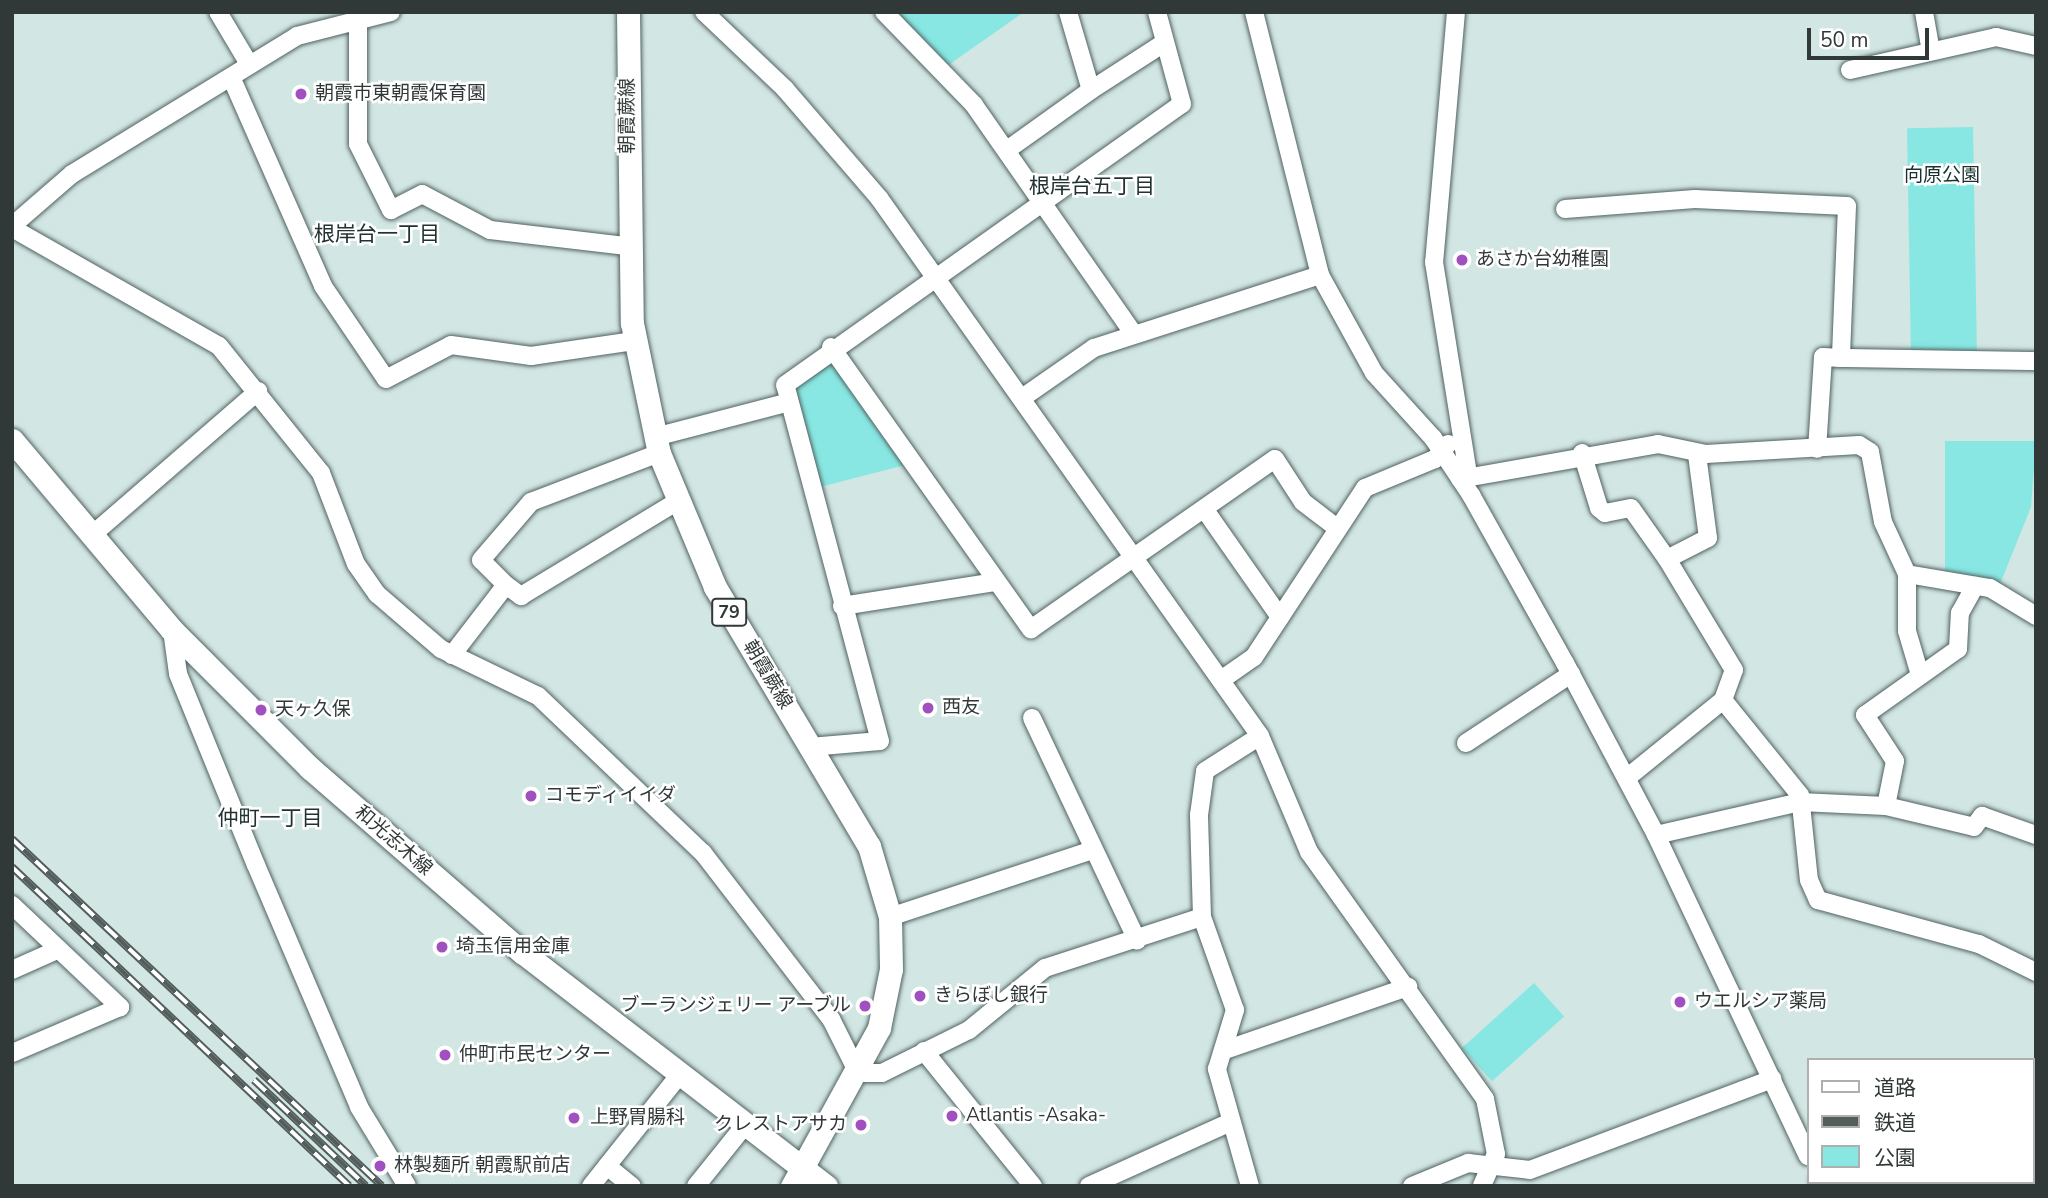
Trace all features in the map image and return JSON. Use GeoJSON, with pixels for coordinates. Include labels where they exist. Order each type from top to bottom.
{"type":"FeatureCollection","features":[{"type":"Feature","properties":{"kind":"main road","name":"朝霞蕨線"},"geometry":{"type":"LineString","coordinates":[[628,12],[627,246],[634,341],[657,445],[676,502],[715,587],[869,846],[890,917],[886,1004],[858,1073],[797,1177]]}},
{"type":"Feature","properties":{"kind":"main road","name":"和光志木線"},"geometry":{"type":"LineString","coordinates":[[12,440],[172,630],[373,824],[745,1125],[797,1177],[826,1186]]}},
{"type":"Feature","properties":{"kind":"street"},"geometry":{"type":"LineString","coordinates":[[218,12],[249,64]]}},
{"type":"Feature","properties":{"kind":"street"},"geometry":{"type":"LineString","coordinates":[[391,12],[358,25],[297,36],[72,174],[12,227],[219,346],[258,391],[321,473],[356,564],[376,594],[452,655],[538,696],[703,853],[831,1019],[858,1073],[882,1073],[990,1016],[1045,968],[1202,917]]}},
{"type":"Feature","properties":{"kind":"street"},"geometry":{"type":"LineString","coordinates":[[704,12],[844,155],[936,275],[1133,559],[1260,736],[1309,852],[1408,987],[1485,1099],[1496,1140],[1492,1165],[1482,1186]]}},
{"type":"Feature","properties":{"kind":"street"},"geometry":{"type":"LineString","coordinates":[[884,12],[974,105],[1133,333]]}},
{"type":"Feature","properties":{"kind":"street"},"geometry":{"type":"LineString","coordinates":[[1068,12],[1091,90]]}},
{"type":"Feature","properties":{"kind":"street"},"geometry":{"type":"LineString","coordinates":[[810,747],[880,741],[785,385],[790,375],[1182,104],[1157,12]]}},
{"type":"Feature","properties":{"kind":"street"},"geometry":{"type":"LineString","coordinates":[[1254,12],[1320,275],[1374,373],[1464,476],[1628,777],[1806,1152]]}},
{"type":"Feature","properties":{"kind":"street"},"geometry":{"type":"LineString","coordinates":[[1456,12],[1434,261],[1464,476]]}},
{"type":"Feature","properties":{"kind":"street"},"geometry":{"type":"LineString","coordinates":[[1924,12],[1931,50]]}},
{"type":"Feature","properties":{"kind":"street"},"geometry":{"type":"LineString","coordinates":[[358,25],[358,144],[391,210],[422,194],[490,230],[627,246]]}},
{"type":"Feature","properties":{"kind":"street"},"geometry":{"type":"LineString","coordinates":[[1850,70],[1996,37],[2036,46]]}},
{"type":"Feature","properties":{"kind":"street"},"geometry":{"type":"LineString","coordinates":[[1007,150],[1091,90],[1164,43]]}},
{"type":"Feature","properties":{"kind":"street"},"geometry":{"type":"LineString","coordinates":[[231,77],[324,286],[386,379],[452,345],[531,356],[634,341]]}},
{"type":"Feature","properties":{"kind":"street"},"geometry":{"type":"LineString","coordinates":[[1565,209],[1695,199],[1847,206],[1841,358]]}},
{"type":"Feature","properties":{"kind":"street"},"geometry":{"type":"LineString","coordinates":[[1023,398],[1094,348],[1133,333],[1320,275]]}},
{"type":"Feature","properties":{"kind":"street"},"geometry":{"type":"LineString","coordinates":[[831,347],[1031,629],[1275,459],[1303,502],[1337,528]]}},
{"type":"Feature","properties":{"kind":"street"},"geometry":{"type":"LineString","coordinates":[[1817,449],[1823,357],[2036,361]]}},
{"type":"Feature","properties":{"kind":"street"},"geometry":{"type":"LineString","coordinates":[[92,535],[258,391]]}},
{"type":"Feature","properties":{"kind":"street"},"geometry":{"type":"LineString","coordinates":[[676,502],[521,596],[481,560],[531,502],[657,445],[789,402]]}},
{"type":"Feature","properties":{"kind":"street"},"geometry":{"type":"LineString","coordinates":[[1221,680],[1254,657],[1364,488],[1435,459],[1441,450],[1460,438]]}},
{"type":"Feature","properties":{"kind":"street"},"geometry":{"type":"LineString","coordinates":[[1464,476],[1582,453],[1658,444],[1697,454],[1859,446],[1870,452],[1883,522],[1908,574],[1907,631],[1920,676]]}},
{"type":"Feature","properties":{"kind":"street"},"geometry":{"type":"LineString","coordinates":[[1582,453],[1599,508],[1605,513],[1631,508],[1667,559],[1734,670],[1723,700],[1628,777]]}},
{"type":"Feature","properties":{"kind":"street"},"geometry":{"type":"LineString","coordinates":[[1667,559],[1708,538],[1697,454]]}},
{"type":"Feature","properties":{"kind":"street"},"geometry":{"type":"LineString","coordinates":[[1205,510],[1280,617]]}},
{"type":"Feature","properties":{"kind":"street"},"geometry":{"type":"LineString","coordinates":[[1908,574],[1990,588],[2036,616]]}},
{"type":"Feature","properties":{"kind":"street"},"geometry":{"type":"LineString","coordinates":[[842,606],[996,582]]}},
{"type":"Feature","properties":{"kind":"street"},"geometry":{"type":"LineString","coordinates":[[452,655],[506,585]]}},
{"type":"Feature","properties":{"kind":"street"},"geometry":{"type":"LineString","coordinates":[[1886,806],[1895,761],[1865,715],[1958,649],[1960,613],[1975,586]]}},
{"type":"Feature","properties":{"kind":"street"},"geometry":{"type":"LineString","coordinates":[[172,630],[178,674],[256,865],[359,1107],[408,1186]]}},
{"type":"Feature","properties":{"kind":"street"},"geometry":{"type":"LineString","coordinates":[[1466,743],[1571,674]]}},
{"type":"Feature","properties":{"kind":"street"},"geometry":{"type":"LineString","coordinates":[[1723,700],[1800,802],[1809,880],[1818,900],[1979,944],[2036,972]]}},
{"type":"Feature","properties":{"kind":"street"},"geometry":{"type":"LineString","coordinates":[[1032,718],[1137,940]]}},
{"type":"Feature","properties":{"kind":"street"},"geometry":{"type":"LineString","coordinates":[[1250,1186],[1217,1069],[1225,1050],[1235,1010],[1202,917],[1199,815],[1205,771],[1260,736]]}},
{"type":"Feature","properties":{"kind":"street"},"geometry":{"type":"LineString","coordinates":[[1656,835],[1800,802],[1886,806],[1974,827],[1982,816],[2036,835]]}},
{"type":"Feature","properties":{"kind":"street"},"geometry":{"type":"LineString","coordinates":[[890,917],[1093,850]]}},
{"type":"Feature","properties":{"kind":"street"},"geometry":{"type":"LineString","coordinates":[[12,905],[120,1007],[12,1053]]}},
{"type":"Feature","properties":{"kind":"street"},"geometry":{"type":"LineString","coordinates":[[12,970],[59,949]]}},
{"type":"Feature","properties":{"kind":"street"},"geometry":{"type":"LineString","coordinates":[[1225,1050],[1408,987]]}},
{"type":"Feature","properties":{"kind":"street"},"geometry":{"type":"LineString","coordinates":[[924,1051],[1033,1186]]}},
{"type":"Feature","properties":{"kind":"street"},"geometry":{"type":"LineString","coordinates":[[591,1186],[680,1074]]}},
{"type":"Feature","properties":{"kind":"street"},"geometry":{"type":"LineString","coordinates":[[1412,1186],[1468,1163],[1543,1166],[1772,1079]]}},
{"type":"Feature","properties":{"kind":"street"},"geometry":{"type":"LineString","coordinates":[[1089,1186],[1231,1122]]}},
{"type":"Feature","properties":{"kind":"street"},"geometry":{"type":"LineString","coordinates":[[696,1186],[745,1125]]}},
{"type":"Feature","properties":{"kind":"street"},"geometry":{"type":"LineString","coordinates":[[607,1166],[632,1186]]}},
{"type":"Feature","properties":{"kind":"green space"},"geometry":{"type":"Polygon","coordinates":[[[894,12],[1024,12],[947,66],[894,12]]]}},
{"type":"Feature","properties":{"kind":"green space","name":"向原公園"},"geometry":{"type":"Polygon","coordinates":[[[1973,127],[1977,353],[1911,354],[1907,128],[1973,127]]]}},
{"type":"Feature","properties":{"kind":"green space"},"geometry":{"type":"Polygon","coordinates":[[[832,362],[905,465],[820,487],[794,388],[832,362]]]}},
{"type":"Feature","properties":{"kind":"green space"},"geometry":{"type":"Polygon","coordinates":[[[1945,441],[2036,441],[2031,507],[2000,584],[1945,571],[1945,441]]]}},
{"type":"Feature","properties":{"kind":"green space"},"geometry":{"type":"Polygon","coordinates":[[[1534,983],[1564,1016],[1492,1081],[1462,1048],[1534,983]]]}},
{"type":"Feature","properties":{"kind":"railway"},"geometry":{"type":"LineString","coordinates":[[12,839],[382,1186]]}},
{"type":"Feature","properties":{"kind":"railway"},"geometry":{"type":"LineString","coordinates":[[12,867],[349,1186]]}},
{"type":"Feature","properties":{"kind":"railway"},"geometry":{"type":"LineString","coordinates":[[254,1080],[366,1186]]}},
{"type":"Feature","properties":{"kind":"place","name":"朝霞市東朝霞保育園"},"geometry":{"type":"Point","coordinates":[301,94]}},
{"type":"Feature","properties":{"kind":"place","name":"あさか台幼稚園"},"geometry":{"type":"Point","coordinates":[1462,260]}},
{"type":"Feature","properties":{"kind":"place","name":"西友"},"geometry":{"type":"Point","coordinates":[928,708]}},
{"type":"Feature","properties":{"kind":"place","name":"天ヶ久保"},"geometry":{"type":"Point","coordinates":[261,710]}},
{"type":"Feature","properties":{"kind":"place","name":"コモディイイダ"},"geometry":{"type":"Point","coordinates":[531,796]}},
{"type":"Feature","properties":{"kind":"place","name":"埼玉信用金庫"},"geometry":{"type":"Point","coordinates":[442,947]}},
{"type":"Feature","properties":{"kind":"place","name":"きらぼし銀行"},"geometry":{"type":"Point","coordinates":[920,996]}},
{"type":"Feature","properties":{"kind":"place","name":"ウエルシア薬局"},"geometry":{"type":"Point","coordinates":[1680,1002]}},
{"type":"Feature","properties":{"kind":"place","name":"ブーランジェリー アーブル"},"geometry":{"type":"Point","coordinates":[865,1006]}},
{"type":"Feature","properties":{"kind":"place","name":"仲町市民センター"},"geometry":{"type":"Point","coordinates":[445,1055]}},
{"type":"Feature","properties":{"kind":"place","name":"Atlantis -Asaka-"},"geometry":{"type":"Point","coordinates":[952,1116]}},
{"type":"Feature","properties":{"kind":"place","name":"上野胃腸科"},"geometry":{"type":"Point","coordinates":[574,1118]}},
{"type":"Feature","properties":{"kind":"place","name":"クレストアサカ"},"geometry":{"type":"Point","coordinates":[861,1125]}},
{"type":"Feature","properties":{"kind":"place","name":"林製麺所 朝霞駅前店"},"geometry":{"type":"Point","coordinates":[380,1166]}},
{"type":"Feature","properties":{"kind":"district","name":"根岸台五丁目"},"geometry":{"type":"Point","coordinates":[1092,186]}},
{"type":"Feature","properties":{"kind":"district","name":"根岸台一丁目"},"geometry":{"type":"Point","coordinates":[377,234]}},
{"type":"Feature","properties":{"kind":"district","name":"仲町一丁目"},"geometry":{"type":"Point","coordinates":[270,818]}}]}
